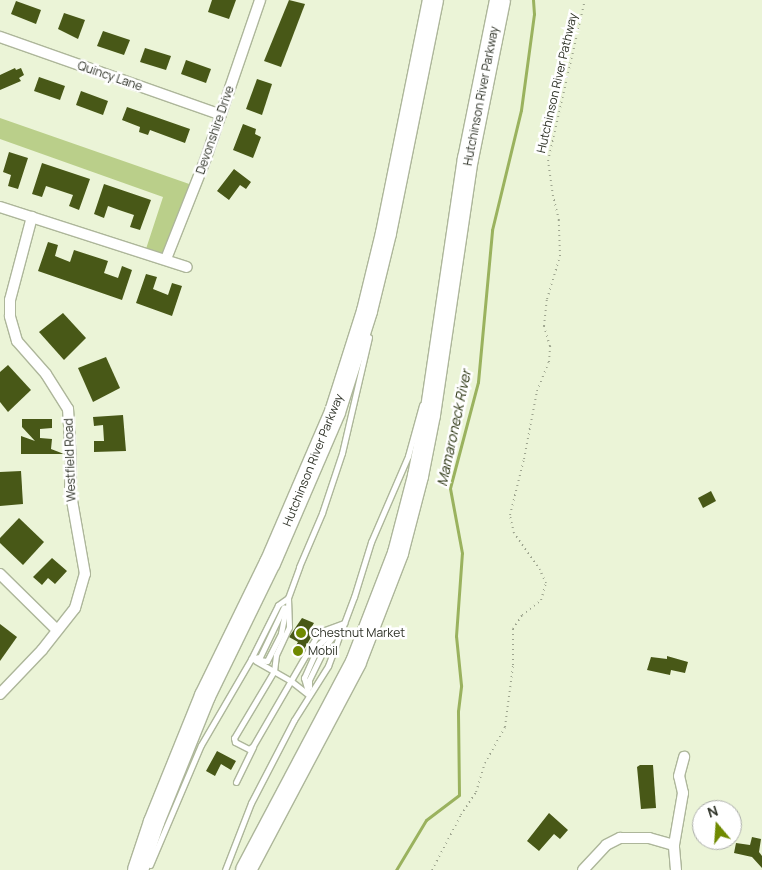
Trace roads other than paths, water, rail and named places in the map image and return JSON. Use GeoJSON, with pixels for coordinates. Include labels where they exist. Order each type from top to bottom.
{"type":"FeatureCollection","features":[{"type":"Feature","properties":{"kind":"highway","name":"Hutchinson River Parkway"},"geometry":{"type":"LineString","coordinates":[[138,870],[154,822],[205,696],[270,563],[335,412],[367,311],[386,233],[433,0]]}},
{"type":"Feature","properties":{"kind":"highway","name":"Hutchinson River Parkway"},"geometry":{"type":"LineString","coordinates":[[246,870],[356,662],[398,553],[418,476],[446,314],[468,160],[499,3]]}},
{"type":"Feature","properties":{"kind":"street","name":"Devonshire Drive"},"geometry":{"type":"LineString","coordinates":[[166,259],[220,115],[260,0]]}},
{"type":"Feature","properties":{"kind":"street","name":"Quincy Lane"},"geometry":{"type":"LineString","coordinates":[[0,37],[220,115]]}},
{"type":"Feature","properties":{"kind":"street"},"geometry":{"type":"LineString","coordinates":[[0,206],[187,267]]}},
{"type":"Feature","properties":{"kind":"street","name":"Westfield Road"},"geometry":{"type":"LineString","coordinates":[[2,688],[57,630],[75,608],[85,574],[72,509],[70,489],[71,423],[68,409],[46,374],[17,341],[11,321],[10,300],[32,217]]}},
{"type":"Feature","properties":{"kind":"street"},"geometry":{"type":"LineString","coordinates":[[0,574],[57,630]]}},
{"type":"Feature","properties":{"kind":"street"},"geometry":{"type":"LineString","coordinates":[[676,870],[674,845],[682,793],[679,776],[684,757]]}},
{"type":"Feature","properties":{"kind":"street"},"geometry":{"type":"LineString","coordinates":[[583,870],[606,845],[620,838],[648,838],[674,845]]}},
{"type":"Feature","properties":{"kind":"lane"},"geometry":{"type":"LineString","coordinates":[[372,318],[386,233]]}},
{"type":"Feature","properties":{"kind":"lane"},"geometry":{"type":"LineString","coordinates":[[429,377],[446,314]]}},
{"type":"Feature","properties":{"kind":"lane"},"geometry":{"type":"LineString","coordinates":[[251,659],[266,661],[281,633],[288,598],[298,566],[322,513],[342,453],[370,327]]}},
{"type":"Feature","properties":{"kind":"lane"},"geometry":{"type":"LineString","coordinates":[[225,870],[251,803],[309,696],[328,666],[371,542],[408,456],[424,395]]}},
{"type":"Feature","properties":{"kind":"lane"},"geometry":{"type":"LineString","coordinates":[[148,870],[201,745],[251,659],[278,605],[288,598]]}},
{"type":"Feature","properties":{"kind":"lane"},"geometry":{"type":"LineString","coordinates":[[253,746],[249,748],[235,742],[234,738],[274,671],[276,655],[290,627],[288,598]]}},
{"type":"Feature","properties":{"kind":"lane"},"geometry":{"type":"LineString","coordinates":[[236,782],[253,746],[318,632],[344,623]]}},
{"type":"Feature","properties":{"kind":"lane"},"geometry":{"type":"LineString","coordinates":[[309,696],[304,678],[319,644],[344,623]]}},
{"type":"Feature","properties":{"kind":"lane"},"geometry":{"type":"LineString","coordinates":[[251,659],[291,681],[309,696]]}},
{"type":"Feature","properties":{"kind":"waterway","name":"Mamaroneck River"},"geometry":{"type":"LineString","coordinates":[[396,870],[426,820],[459,795],[458,711],[461,685],[456,636],[462,553],[450,488],[478,382],[492,230],[521,110],[534,14],[533,0]]}},
{"type":"Feature","properties":{"kind":"place","name":"Chestnut Market"},"geometry":{"type":"Point","coordinates":[301,633]}},
{"type":"Feature","properties":{"kind":"place","name":"Mobil"},"geometry":{"type":"Point","coordinates":[298,651]}}]}
